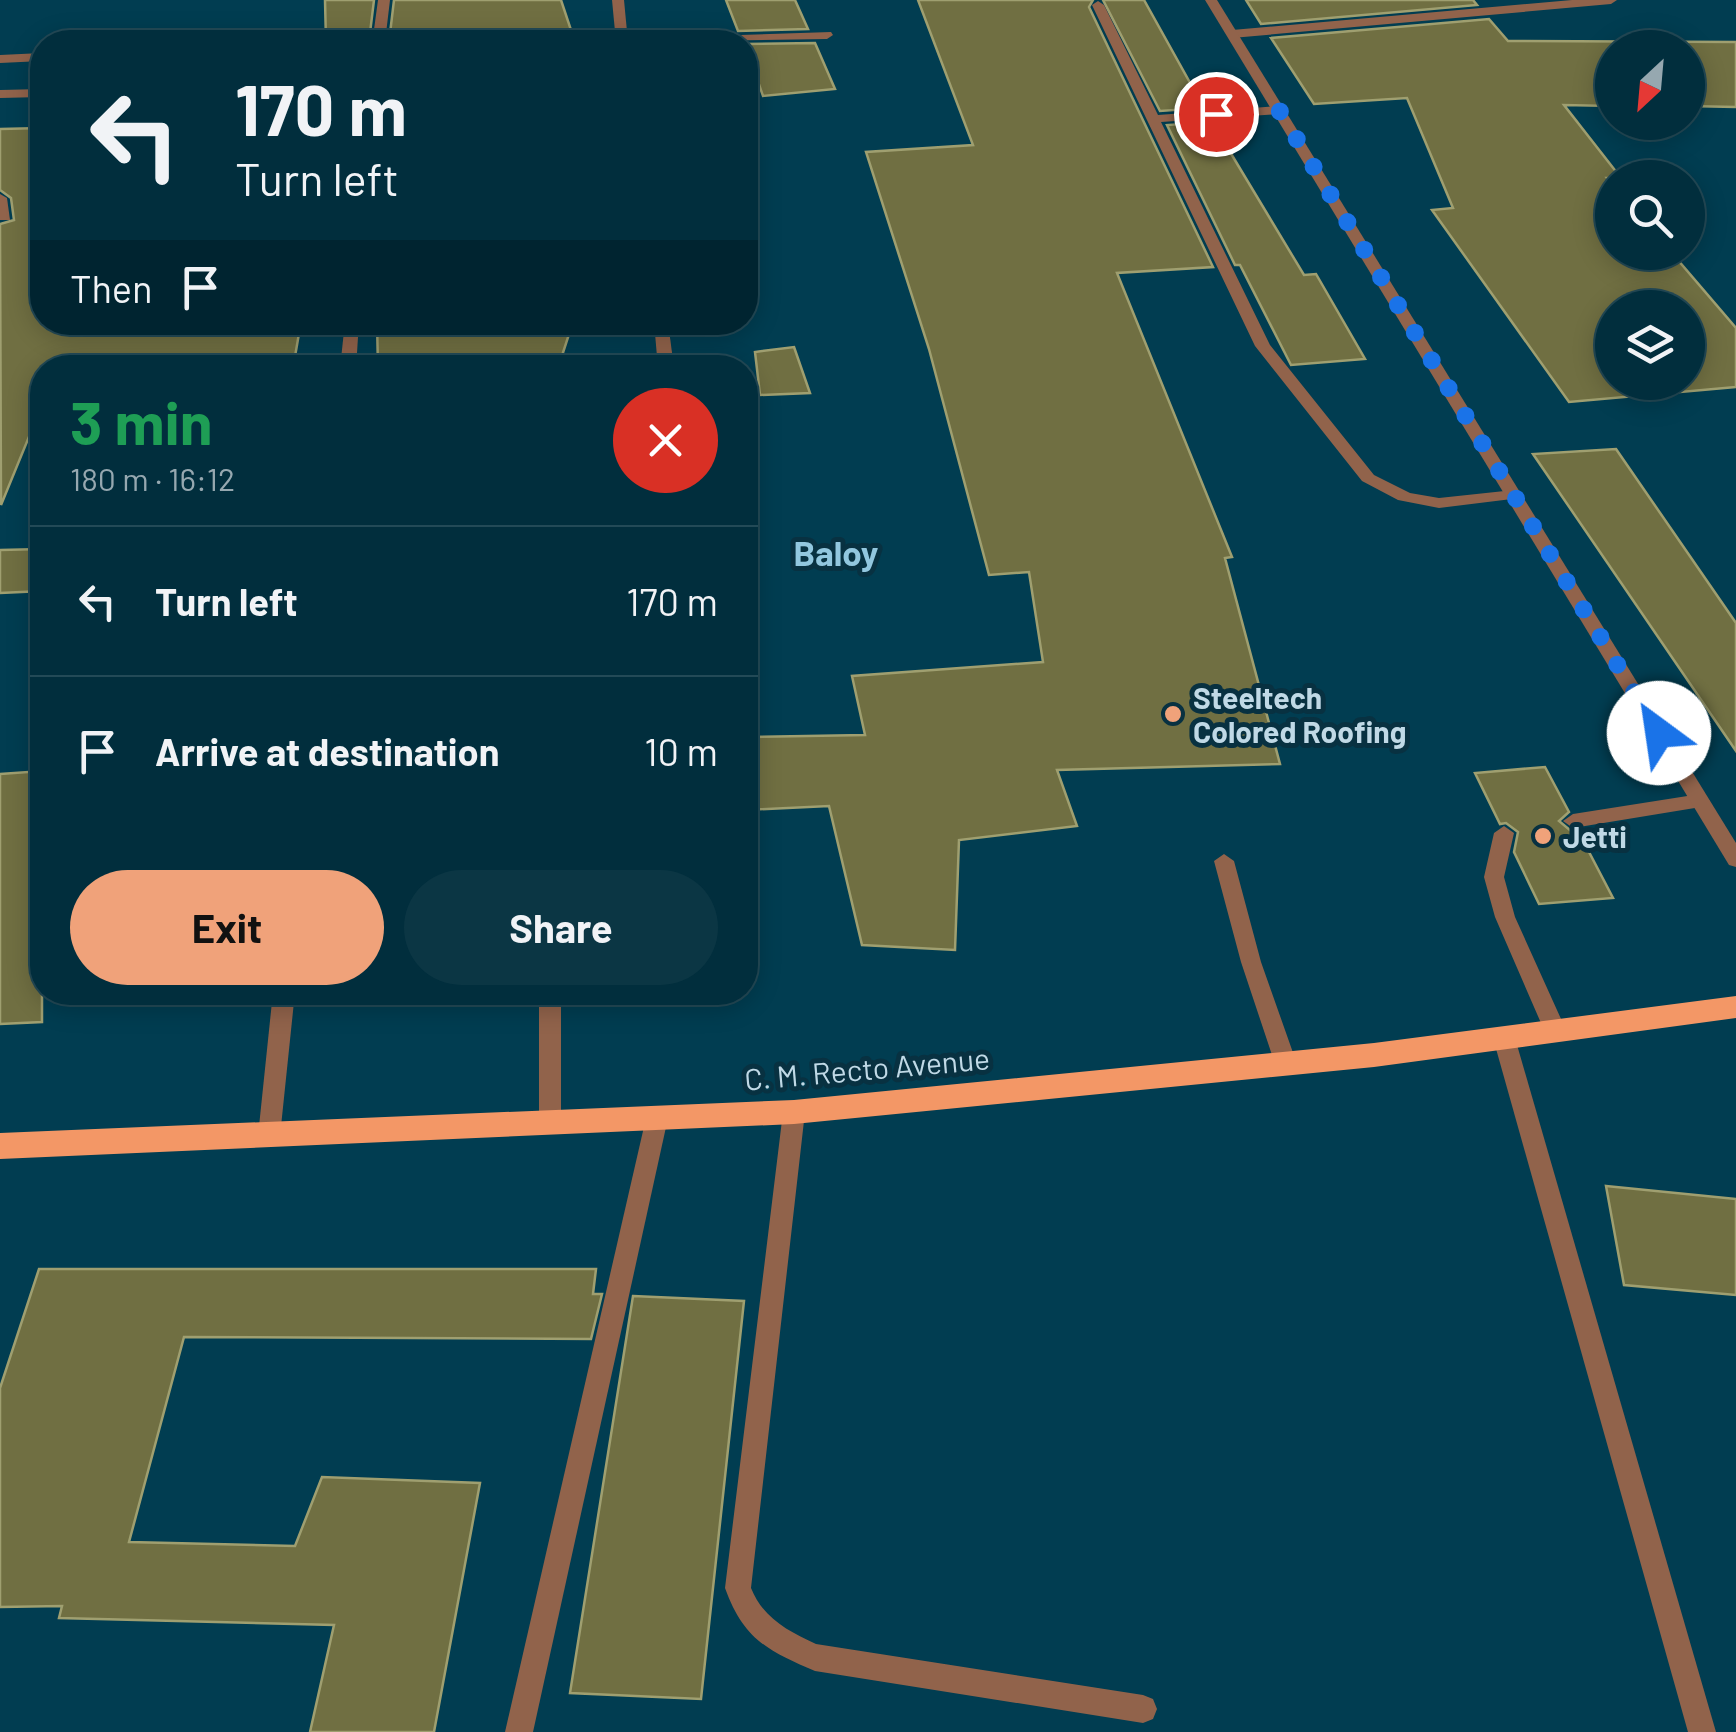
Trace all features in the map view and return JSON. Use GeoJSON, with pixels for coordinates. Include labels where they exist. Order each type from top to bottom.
{"type":"FeatureCollection","features":[{"type":"Feature","properties":{"kind":"highway","name":"C. M. Recto Avenue"},"geometry":{"type":"LineString","coordinates":[[0,1146],[794,1112],[1286,1064],[1736,1007]]}},
{"type":"Feature","properties":{"kind":"street"},"geometry":{"type":"LineString","coordinates":[[380,30],[384,0]]}},
{"type":"Feature","properties":{"kind":"street"},"geometry":{"type":"LineString","coordinates":[[618,0],[621,30]]}},
{"type":"Feature","properties":{"kind":"street"},"geometry":{"type":"LineString","coordinates":[[1211,0],[1736,860]]}},
{"type":"Feature","properties":{"kind":"street"},"geometry":{"type":"LineString","coordinates":[[1232,34],[1611,0]]}},
{"type":"Feature","properties":{"kind":"street"},"geometry":{"type":"LineString","coordinates":[[1098,5],[1262,346],[1368,478],[1386,491],[1449,506],[1514,494]]}},
{"type":"Feature","properties":{"kind":"street"},"geometry":{"type":"LineString","coordinates":[[758,37],[826,34]]}},
{"type":"Feature","properties":{"kind":"street"},"geometry":{"type":"LineString","coordinates":[[0,59],[30,58]]}},
{"type":"Feature","properties":{"kind":"street"},"geometry":{"type":"LineString","coordinates":[[0,94],[30,93]]}},
{"type":"Feature","properties":{"kind":"street"},"geometry":{"type":"LineString","coordinates":[[1153,119],[1279,110]]}},
{"type":"Feature","properties":{"kind":"street"},"geometry":{"type":"LineString","coordinates":[[0,198],[5,217]]}},
{"type":"Feature","properties":{"kind":"street"},"geometry":{"type":"LineString","coordinates":[[1574,822],[1700,801]]}},
{"type":"Feature","properties":{"kind":"street"},"geometry":{"type":"LineString","coordinates":[[1504,833],[1494,877],[1505,917],[1555,1030]]}},
{"type":"Feature","properties":{"kind":"street"},"geometry":{"type":"LineString","coordinates":[[1224,862],[1251,962],[1286,1064]]}},
{"type":"Feature","properties":{"kind":"street"},"geometry":{"type":"LineString","coordinates":[[269,1136],[283,1005]]}},
{"type":"Feature","properties":{"kind":"street"},"geometry":{"type":"LineString","coordinates":[[550,1005],[550,1123]]}},
{"type":"Feature","properties":{"kind":"street"},"geometry":{"type":"LineString","coordinates":[[1504,1038],[1702,1732]]}},
{"type":"Feature","properties":{"kind":"street"},"geometry":{"type":"LineString","coordinates":[[794,1112],[738,1588],[746,1614],[771,1636],[815,1658],[1143,1709]]}},
{"type":"Feature","properties":{"kind":"street"},"geometry":{"type":"LineString","coordinates":[[519,1732],[657,1118]]}},
{"type":"Feature","properties":{"kind":"building"},"geometry":{"type":"Polygon","coordinates":[[[325,0],[374,0],[370,30],[326,30],[325,0]]]}},
{"type":"Feature","properties":{"kind":"building"},"geometry":{"type":"Polygon","coordinates":[[[394,0],[561,0],[571,30],[390,30],[394,0]]]}},
{"type":"Feature","properties":{"kind":"building"},"geometry":{"type":"Polygon","coordinates":[[[726,0],[795,0],[808,29],[758,30],[738,30],[726,0]]]}},
{"type":"Feature","properties":{"kind":"building"},"geometry":{"type":"Polygon","coordinates":[[[918,0],[1093,0],[1089,7],[1213,267],[1117,273],[1232,557],[1225,558],[1280,764],[1057,770],[1077,826],[959,840],[955,950],[862,945],[829,806],[758,809],[758,737],[865,735],[852,676],[1043,662],[1029,572],[989,575],[929,349],[866,152],[973,145],[918,0]]]}},
{"type":"Feature","properties":{"kind":"building"},"geometry":{"type":"Polygon","coordinates":[[[1103,0],[1144,0],[1204,108],[1160,111],[1103,0]]]}},
{"type":"Feature","properties":{"kind":"building"},"geometry":{"type":"Polygon","coordinates":[[[1246,0],[1473,0],[1477,5],[1261,24],[1246,0]]]}},
{"type":"Feature","properties":{"kind":"building"},"geometry":{"type":"Polygon","coordinates":[[[1489,19],[1508,41],[1595,41],[1595,106],[1564,105],[1607,160],[1595,160],[1595,270],[1686,270],[1704,290],[1595,290],[1595,400],[1569,402],[1432,210],[1453,208],[1407,98],[1314,104],[1271,38],[1489,19]]]}},
{"type":"Feature","properties":{"kind":"building"},"geometry":{"type":"Polygon","coordinates":[[[1705,42],[1736,42],[1736,107],[1705,106],[1705,42]]]}},
{"type":"Feature","properties":{"kind":"building"},"geometry":{"type":"Polygon","coordinates":[[[815,43],[835,89],[763,96],[758,82],[758,44],[815,43]]]}},
{"type":"Feature","properties":{"kind":"building"},"geometry":{"type":"Polygon","coordinates":[[[1212,122],[1304,275],[1316,274],[1365,359],[1291,365],[1240,265],[1235,265],[1167,125],[1212,122]]]}},
{"type":"Feature","properties":{"kind":"building"},"geometry":{"type":"Polygon","coordinates":[[[30,128],[30,335],[299,335],[295,355],[30,355],[30,434],[1,505],[0,224],[14,220],[11,198],[0,190],[0,129],[30,128]]]}},
{"type":"Feature","properties":{"kind":"building"},"geometry":{"type":"Polygon","coordinates":[[[1705,292],[1736,328],[1736,387],[1705,390],[1705,292]]]}},
{"type":"Feature","properties":{"kind":"building"},"geometry":{"type":"Polygon","coordinates":[[[377,335],[569,335],[562,355],[378,355],[377,335]]]}},
{"type":"Feature","properties":{"kind":"building"},"geometry":{"type":"Polygon","coordinates":[[[794,347],[810,393],[760,395],[755,352],[794,347]]]}},
{"type":"Feature","properties":{"kind":"building"},"geometry":{"type":"Polygon","coordinates":[[[1616,449],[1736,623],[1736,751],[1533,454],[1616,449]]]}},
{"type":"Feature","properties":{"kind":"building"},"geometry":{"type":"Polygon","coordinates":[[[30,549],[30,592],[0,593],[0,550],[30,549]]]}},
{"type":"Feature","properties":{"kind":"building","name":"Jetti"},"geometry":{"type":"Polygon","coordinates":[[[1545,767],[1569,812],[1559,821],[1571,831],[1578,831],[1613,898],[1539,904],[1514,852],[1518,832],[1506,823],[1500,824],[1475,773],[1545,767]]]}},
{"type":"Feature","properties":{"kind":"building"},"geometry":{"type":"Polygon","coordinates":[[[30,772],[30,1005],[42,1005],[42,1022],[0,1024],[0,774],[30,772]]]}},
{"type":"Feature","properties":{"kind":"building"},"geometry":{"type":"Polygon","coordinates":[[[1606,1186],[1736,1199],[1736,1295],[1624,1285],[1606,1186]]]}},
{"type":"Feature","properties":{"kind":"building"},"geometry":{"type":"Polygon","coordinates":[[[39,1269],[596,1269],[593,1294],[602,1294],[591,1339],[184,1337],[129,1542],[295,1546],[322,1477],[480,1483],[434,1732],[310,1732],[334,1625],[59,1618],[62,1606],[0,1607],[0,1388],[39,1269]]]}},
{"type":"Feature","properties":{"kind":"building"},"geometry":{"type":"Polygon","coordinates":[[[633,1296],[744,1301],[701,1699],[570,1693],[633,1296]]]}},
{"type":"Feature","properties":{"kind":"place","name":"Steeltech Colored Roofing"},"geometry":{"type":"Point","coordinates":[1173,714]}},
{"type":"Feature","properties":{"kind":"place","name":"Jetti"},"geometry":{"type":"Point","coordinates":[1543,836]}},
{"type":"Feature","properties":{"kind":"district","name":"Baloy"},"geometry":{"type":"Point","coordinates":[836,552]}},
{"type":"Feature","properties":{"kind":"route"},"geometry":{"type":"LineString","coordinates":[[1216,114],[1279,110],[1659,733]]}}]}
